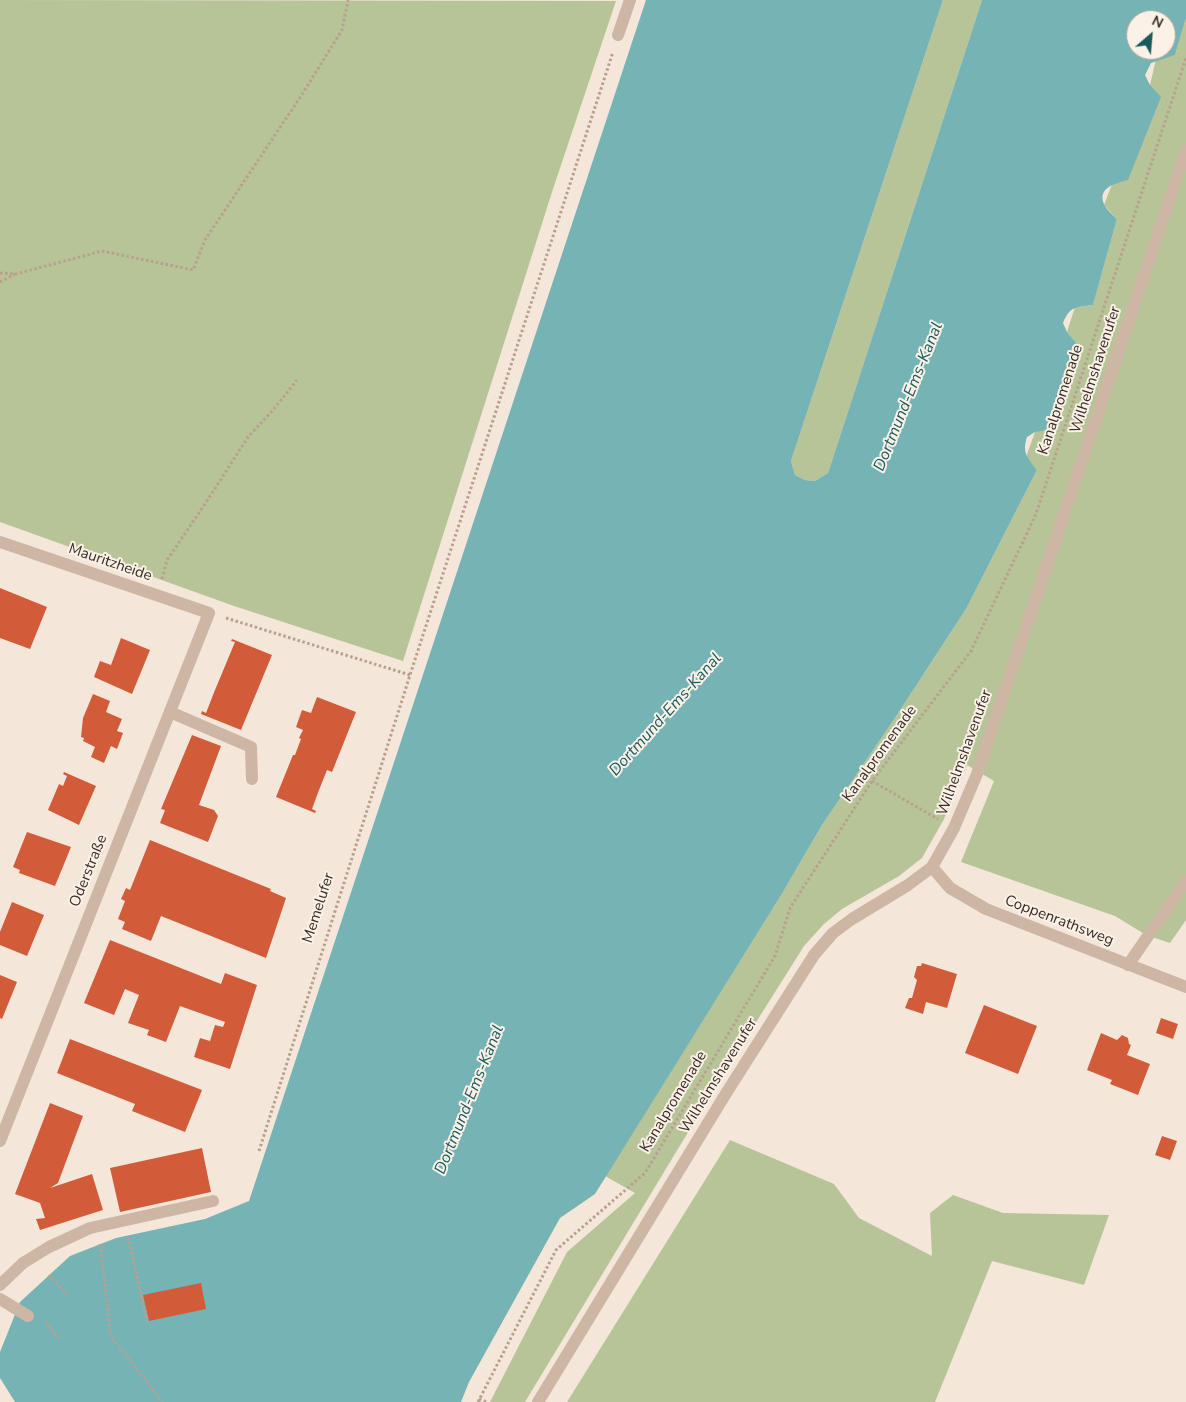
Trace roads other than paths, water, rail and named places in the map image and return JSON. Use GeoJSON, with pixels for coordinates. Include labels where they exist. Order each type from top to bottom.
{"type":"FeatureCollection","features":[{"type":"Feature","properties":{"kind":"street"},"geometry":{"type":"LineString","coordinates":[[618,35],[630,0]]}},
{"type":"Feature","properties":{"kind":"street","name":"Wilhelmshavenufer"},"geometry":{"type":"LineString","coordinates":[[538,1402],[725,1095],[814,955],[833,933],[852,918],[908,885],[932,867],[954,828],[977,774],[1186,150]]}},
{"type":"Feature","properties":{"kind":"street","name":"Mauritzheide"},"geometry":{"type":"LineString","coordinates":[[0,542],[209,613]]}},
{"type":"Feature","properties":{"kind":"street","name":"Oderstraße"},"geometry":{"type":"LineString","coordinates":[[0,1141],[209,613]]}},
{"type":"Feature","properties":{"kind":"street"},"geometry":{"type":"LineString","coordinates":[[170,712],[251,747],[252,779]]}},
{"type":"Feature","properties":{"kind":"street","name":"Coppenrathsweg"},"geometry":{"type":"LineString","coordinates":[[932,867],[950,888],[986,909],[1186,987]]}},
{"type":"Feature","properties":{"kind":"street"},"geometry":{"type":"LineString","coordinates":[[1128,965],[1186,881]]}},
{"type":"Feature","properties":{"kind":"street"},"geometry":{"type":"LineString","coordinates":[[0,1285],[23,1263],[49,1247],[98,1226],[213,1201]]}},
{"type":"Feature","properties":{"kind":"street"},"geometry":{"type":"LineString","coordinates":[[0,1299],[28,1316]]}},
{"type":"Feature","properties":{"kind":"water","name":"Dortmund-Ems-Kanal"},"geometry":{"type":"Polygon","coordinates":[[[646,0],[943,0],[791,461],[795,475],[805,480],[815,481],[828,473],[982,0],[1186,0],[1186,18],[1176,52],[1176,10],[1126,10],[1126,60],[1160,60],[1151,63],[1145,75],[1150,85],[1161,97],[1128,180],[1109,187],[1103,194],[1105,206],[1117,219],[1093,305],[1074,308],[1068,313],[1063,323],[1067,332],[1079,346],[1052,429],[1035,432],[1027,437],[1026,455],[1037,470],[966,609],[822,825],[783,892],[595,1194],[560,1218],[469,1382],[461,1402],[15,1402],[0,1378],[0,1352],[20,1302],[70,1256],[116,1238],[205,1219],[249,1201],[646,0]]]}}]}
